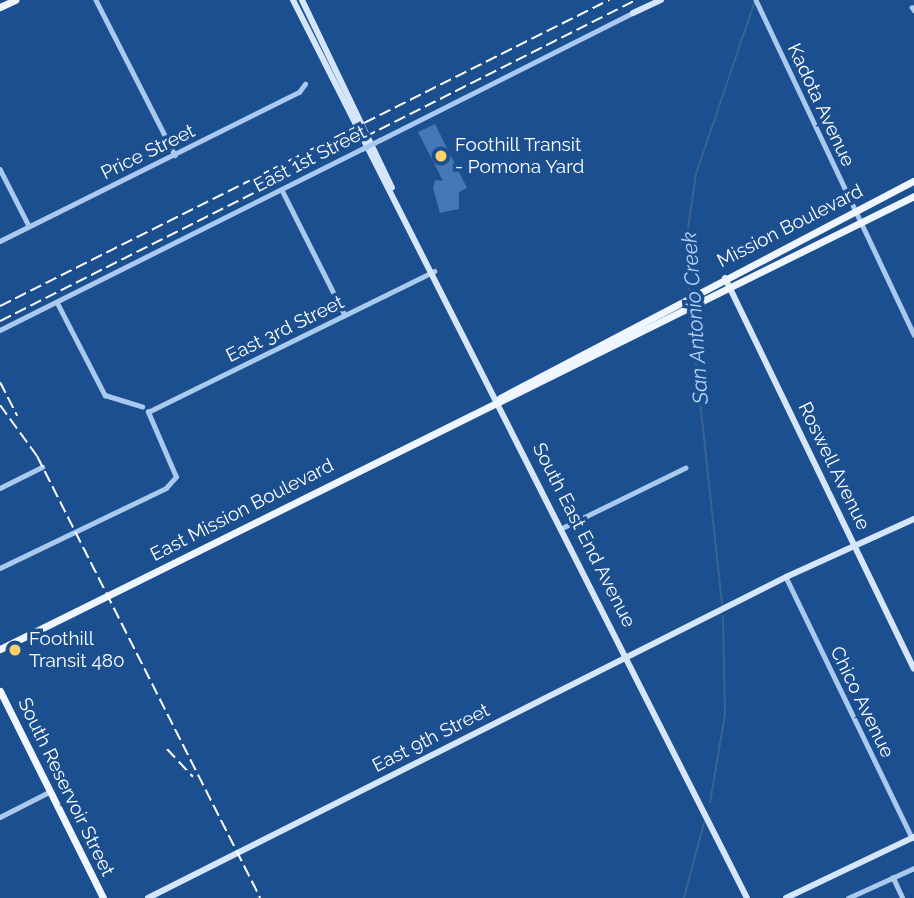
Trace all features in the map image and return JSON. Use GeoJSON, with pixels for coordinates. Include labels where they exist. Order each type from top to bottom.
{"type":"FeatureCollection","features":[{"type":"Feature","properties":{"kind":"main road"},"geometry":{"type":"LineString","coordinates":[[0,7],[15,0]]}},
{"type":"Feature","properties":{"kind":"main road","name":"Mission Boulevard"},"geometry":{"type":"LineString","coordinates":[[682,301],[914,181]]}},
{"type":"Feature","properties":{"kind":"main road","name":"East Mission Boulevard"},"geometry":{"type":"LineString","coordinates":[[0,649],[914,196]]}},
{"type":"Feature","properties":{"kind":"main road","name":"East Mission Boulevard"},"geometry":{"type":"LineString","coordinates":[[498,400],[682,301]]}},
{"type":"Feature","properties":{"kind":"main road","name":"South Reservoir Street"},"geometry":{"type":"LineString","coordinates":[[0,691],[103,898]]}},
{"type":"Feature","properties":{"kind":"street"},"geometry":{"type":"LineString","coordinates":[[96,0],[175,155]]}},
{"type":"Feature","properties":{"kind":"street"},"geometry":{"type":"LineString","coordinates":[[293,0],[392,188]]}},
{"type":"Feature","properties":{"kind":"street"},"geometry":{"type":"LineString","coordinates":[[302,0],[392,188]]}},
{"type":"Feature","properties":{"kind":"street"},"geometry":{"type":"LineString","coordinates":[[633,13],[661,0]]}},
{"type":"Feature","properties":{"kind":"street","name":"Kadota Avenue"},"geometry":{"type":"LineString","coordinates":[[757,1],[859,223],[914,335]]}},
{"type":"Feature","properties":{"kind":"street","name":"East 1st Street"},"geometry":{"type":"LineString","coordinates":[[0,330],[633,13]]}},
{"type":"Feature","properties":{"kind":"street","name":"Price Street"},"geometry":{"type":"LineString","coordinates":[[0,241],[299,92],[305,84]]}},
{"type":"Feature","properties":{"kind":"street"},"geometry":{"type":"LineString","coordinates":[[0,169],[29,226]]}},
{"type":"Feature","properties":{"kind":"street","name":"South East End Avenue"},"geometry":{"type":"LineString","coordinates":[[392,188],[564,527],[747,898]]}},
{"type":"Feature","properties":{"kind":"street"},"geometry":{"type":"LineString","coordinates":[[282,190],[345,315]]}},
{"type":"Feature","properties":{"kind":"street","name":"East 3rd Street"},"geometry":{"type":"LineString","coordinates":[[0,568],[166,488],[176,477],[148,412],[434,271]]}},
{"type":"Feature","properties":{"kind":"street","name":"Roswell Avenue"},"geometry":{"type":"LineString","coordinates":[[725,278],[914,669]]}},
{"type":"Feature","properties":{"kind":"street"},"geometry":{"type":"LineString","coordinates":[[57,302],[105,395],[142,406]]}},
{"type":"Feature","properties":{"kind":"street"},"geometry":{"type":"LineString","coordinates":[[0,488],[42,467]]}},
{"type":"Feature","properties":{"kind":"street"},"geometry":{"type":"LineString","coordinates":[[564,527],[685,468]]}},
{"type":"Feature","properties":{"kind":"street","name":"East 9th Street"},"geometry":{"type":"LineString","coordinates":[[148,898],[786,577],[914,519]]}},
{"type":"Feature","properties":{"kind":"street","name":"Chico Avenue"},"geometry":{"type":"LineString","coordinates":[[786,577],[913,838]]}},
{"type":"Feature","properties":{"kind":"street"},"geometry":{"type":"LineString","coordinates":[[0,817],[50,792]]}},
{"type":"Feature","properties":{"kind":"street"},"geometry":{"type":"LineString","coordinates":[[786,898],[913,838]]}},
{"type":"Feature","properties":{"kind":"street"},"geometry":{"type":"LineString","coordinates":[[848,898],[914,868]]}},
{"type":"Feature","properties":{"kind":"street"},"geometry":{"type":"LineString","coordinates":[[893,877],[903,898]]}},
{"type":"Feature","properties":{"kind":"building","name":"Foothill Transit - Pomona Yard"},"geometry":{"type":"Polygon","coordinates":[[[435,124],[467,188],[459,192],[459,209],[440,213],[433,188],[435,180],[443,181],[418,132],[435,124]]]}},
{"type":"Feature","properties":{"kind":"waterway","name":"San Antonio Creek"},"geometry":{"type":"LineString","coordinates":[[689,296],[687,235],[696,174],[755,1]]}},
{"type":"Feature","properties":{"kind":"waterway","name":"San Antonio Creek"},"geometry":{"type":"LineString","coordinates":[[690,309],[722,604]]}},
{"type":"Feature","properties":{"kind":"waterway","name":"San Antonio Creek"},"geometry":{"type":"LineString","coordinates":[[710,803],[725,714],[723,616]]}},
{"type":"Feature","properties":{"kind":"waterway","name":"San Antonio Creek"},"geometry":{"type":"LineString","coordinates":[[684,898],[704,823]]}},
{"type":"Feature","properties":{"kind":"railway"},"geometry":{"type":"LineString","coordinates":[[0,306],[609,0]]}},
{"type":"Feature","properties":{"kind":"railway"},"geometry":{"type":"LineString","coordinates":[[0,321],[636,0]]}},
{"type":"Feature","properties":{"kind":"railway"},"geometry":{"type":"LineString","coordinates":[[0,382],[17,416]]}},
{"type":"Feature","properties":{"kind":"railway"},"geometry":{"type":"LineString","coordinates":[[0,405],[37,456],[260,898]]}},
{"type":"Feature","properties":{"kind":"railway"},"geometry":{"type":"LineString","coordinates":[[167,749],[193,777]]}},
{"type":"Feature","properties":{"kind":"place","name":"Foothill Transit - Pomona Yard"},"geometry":{"type":"Point","coordinates":[441,156]}},
{"type":"Feature","properties":{"kind":"place","name":"Foothill Transit 480"},"geometry":{"type":"Point","coordinates":[15,650]}}]}
